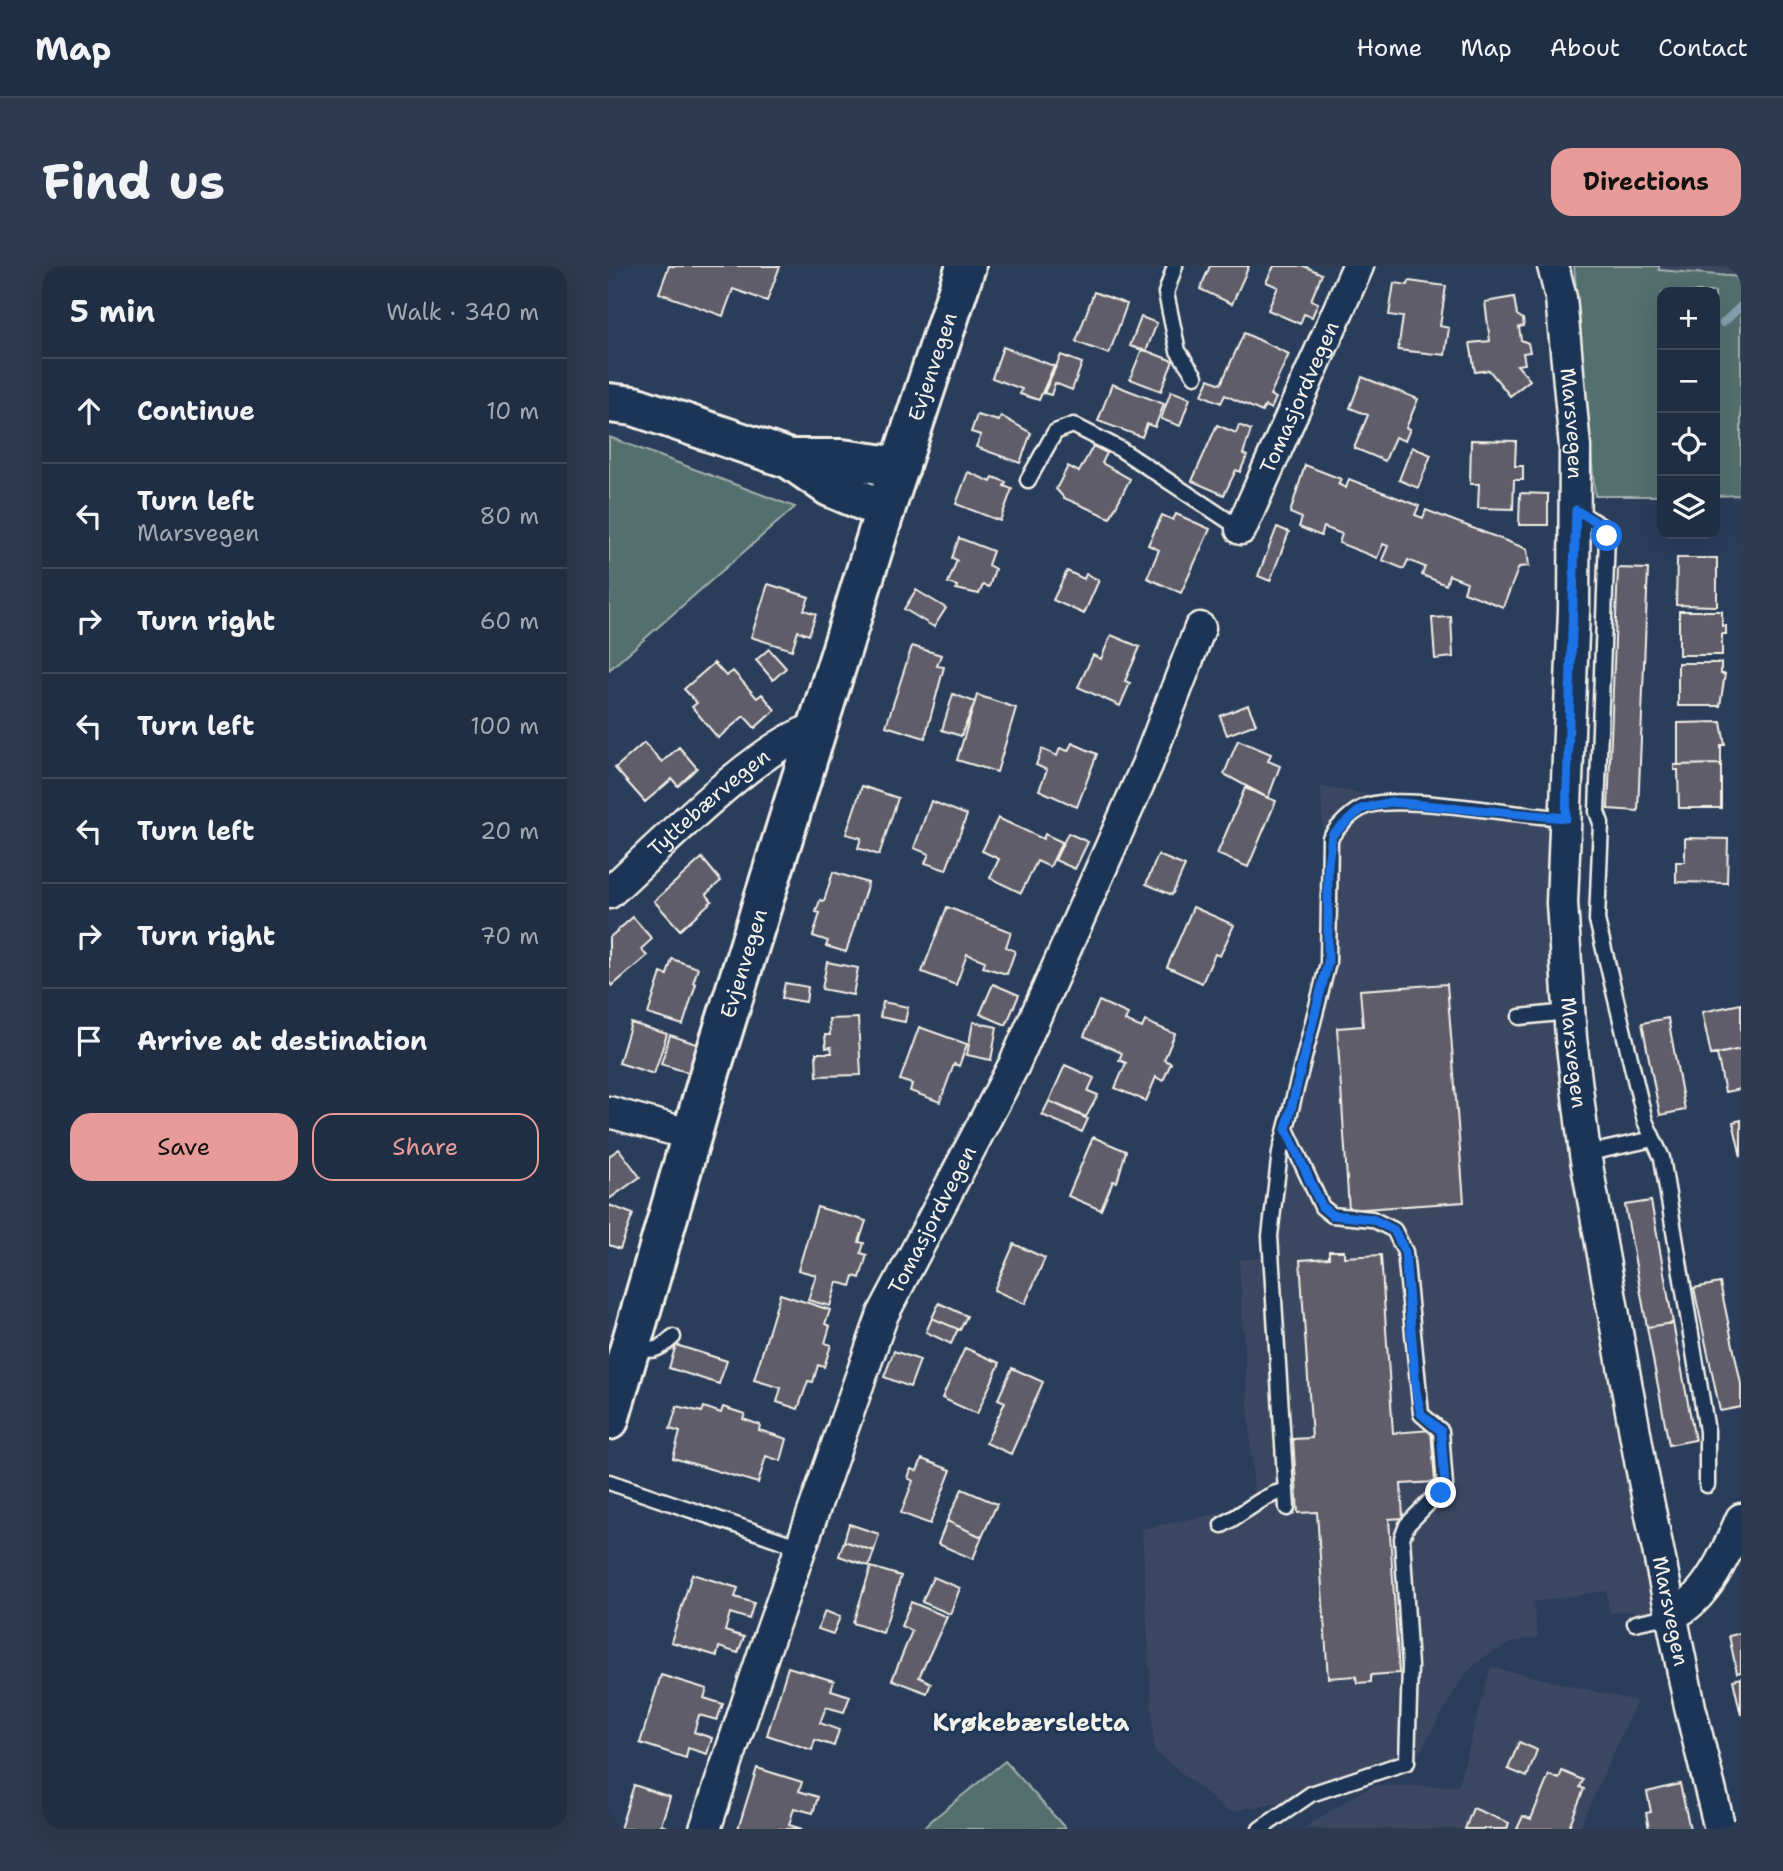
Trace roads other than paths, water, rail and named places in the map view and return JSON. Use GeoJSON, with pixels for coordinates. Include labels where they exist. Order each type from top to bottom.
{"type":"FeatureCollection","features":[{"type":"Feature","properties":{"kind":"street","name":"Evjenvegen"},"geometry":{"type":"LineString","coordinates":[[609,1420],[692,1135],[885,510],[966,266]]}},
{"type":"Feature","properties":{"kind":"street","name":"Tomasjordvegen"},"geometry":{"type":"LineString","coordinates":[[1241,529],[1358,266]]}},
{"type":"Feature","properties":{"kind":"street","name":"Marsvegen"},"geometry":{"type":"LineString","coordinates":[[1553,266],[1561,298],[1575,447],[1576,510],[1562,903],[1568,1012],[1585,1154],[1641,1466],[1690,1707],[1720,1829]]}},
{"type":"Feature","properties":{"kind":"street"},"geometry":{"type":"LineString","coordinates":[[617,400],[790,459],[830,487],[885,510]]}},
{"type":"Feature","properties":{"kind":"street"},"geometry":{"type":"LineString","coordinates":[[790,459],[842,459],[899,467]]}},
{"type":"Feature","properties":{"kind":"street","name":"Tomasjordvegen"},"geometry":{"type":"LineString","coordinates":[[705,1829],[883,1314],[1014,1065],[1147,765],[1200,628]]}},
{"type":"Feature","properties":{"kind":"street","name":"Tyttebærvegen"},"geometry":{"type":"LineString","coordinates":[[609,893],[767,754],[796,733],[818,728]]}},
{"type":"Feature","properties":{"kind":"street"},"geometry":{"type":"LineString","coordinates":[[609,1112],[692,1135]]}},
{"type":"Feature","properties":{"kind":"street"},"geometry":{"type":"LineString","coordinates":[[1672,1615],[1688,1609],[1699,1596],[1741,1519]]}},
{"type":"Feature","properties":{"kind":"lane"},"geometry":{"type":"LineString","coordinates":[[1175,266],[1165,293],[1178,351],[1195,376]]}},
{"type":"Feature","properties":{"kind":"lane"},"geometry":{"type":"LineString","coordinates":[[1028,480],[1055,432],[1073,425],[1120,449],[1241,529]]}},
{"type":"Feature","properties":{"kind":"lane"},"geometry":{"type":"LineString","coordinates":[[1576,510],[1598,523],[1607,536],[1597,812],[1601,823],[1597,920],[1645,1121],[1662,1158],[1707,1430],[1707,1485]]}},
{"type":"Feature","properties":{"kind":"lane"},"geometry":{"type":"LineString","coordinates":[[1287,1508],[1271,1236],[1277,1167],[1328,962],[1329,842],[1337,829],[1367,806],[1390,802],[1566,818]]}},
{"type":"Feature","properties":{"kind":"lane"},"geometry":{"type":"LineString","coordinates":[[1520,1017],[1568,1012]]}},
{"type":"Feature","properties":{"kind":"lane"},"geometry":{"type":"LineString","coordinates":[[1260,1829],[1311,1794],[1407,1762],[1410,1666],[1402,1538],[1407,1525],[1445,1486],[1441,1431],[1421,1414],[1416,1391],[1405,1252],[1394,1230],[1372,1219],[1332,1215],[1322,1207],[1286,1129]]}},
{"type":"Feature","properties":{"kind":"lane"},"geometry":{"type":"LineString","coordinates":[[1585,1154],[1653,1139]]}},
{"type":"Feature","properties":{"kind":"lane"},"geometry":{"type":"LineString","coordinates":[[631,1345],[648,1352],[660,1349],[673,1338]]}},
{"type":"Feature","properties":{"kind":"lane"},"geometry":{"type":"LineString","coordinates":[[609,1482],[800,1548]]}},
{"type":"Feature","properties":{"kind":"lane"},"geometry":{"type":"LineString","coordinates":[[1222,1525],[1244,1514],[1267,1495],[1286,1490]]}},
{"type":"Feature","properties":{"kind":"lane"},"geometry":{"type":"LineString","coordinates":[[1635,1623],[1672,1615]]}},
{"type":"Feature","properties":{"kind":"waterway"},"geometry":{"type":"LineString","coordinates":[[1723,323],[1741,306]]}},
{"type":"Feature","properties":{"kind":"district","name":"Krøkebærsletta"},"geometry":{"type":"Point","coordinates":[1031,1723]}}]}
